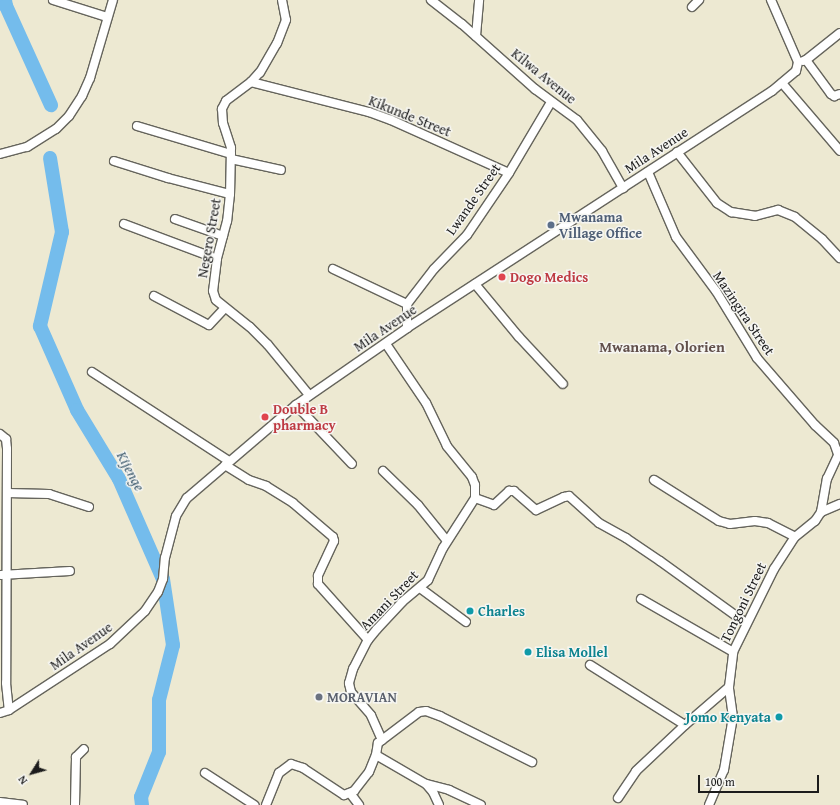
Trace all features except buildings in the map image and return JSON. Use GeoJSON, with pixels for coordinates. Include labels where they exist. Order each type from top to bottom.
{"type":"FeatureCollection","features":[{"type":"Feature","properties":{"kind":"street"},"geometry":{"type":"LineString","coordinates":[[53,0],[107,17]]}},
{"type":"Feature","properties":{"kind":"street"},"geometry":{"type":"LineString","coordinates":[[0,154],[27,147],[56,129],[69,116],[82,96],[90,78],[113,0]]}},
{"type":"Feature","properties":{"kind":"street","name":"Negero Street"},"geometry":{"type":"LineString","coordinates":[[282,0],[286,20],[284,30],[268,61],[251,82],[226,101],[222,109],[223,123],[228,138],[231,156],[230,194],[223,236],[217,259],[214,296],[225,308],[250,327],[268,345],[309,395]]}},
{"type":"Feature","properties":{"kind":"street","name":"Kilwa Avenue"},"geometry":{"type":"LineString","coordinates":[[431,0],[476,36],[551,102],[568,113],[586,130],[602,151],[623,188]]}},
{"type":"Feature","properties":{"kind":"street"},"geometry":{"type":"LineString","coordinates":[[476,36],[479,0]]}},
{"type":"Feature","properties":{"kind":"street"},"geometry":{"type":"LineString","coordinates":[[692,7],[699,0]]}},
{"type":"Feature","properties":{"kind":"street"},"geometry":{"type":"LineString","coordinates":[[771,0],[802,61],[831,94],[834,96],[840,94]]}},
{"type":"Feature","properties":{"kind":"street","name":"Mila Avenue"},"geometry":{"type":"LineString","coordinates":[[0,713],[9,710],[110,644],[145,611],[158,592],[162,579],[165,558],[176,516],[180,507],[187,498],[296,405],[407,328],[648,172],[782,83],[796,71],[802,61],[840,33]]}},
{"type":"Feature","properties":{"kind":"street","name":"Kikunde Street"},"geometry":{"type":"LineString","coordinates":[[251,82],[369,112],[391,120],[508,173]]}},
{"type":"Feature","properties":{"kind":"street"},"geometry":{"type":"LineString","coordinates":[[782,83],[840,150]]}},
{"type":"Feature","properties":{"kind":"street","name":"Lwande Street"},"geometry":{"type":"LineString","coordinates":[[407,304],[434,269],[467,235],[508,173],[551,102]]}},
{"type":"Feature","properties":{"kind":"street"},"geometry":{"type":"LineString","coordinates":[[137,126],[231,156],[281,170]]}},
{"type":"Feature","properties":{"kind":"street"},"geometry":{"type":"LineString","coordinates":[[677,152],[717,203],[731,212],[755,216],[778,210],[796,217],[822,238],[840,258]]}},
{"type":"Feature","properties":{"kind":"street"},"geometry":{"type":"LineString","coordinates":[[114,161],[168,178],[230,194]]}},
{"type":"Feature","properties":{"kind":"street","name":"Mazingira Street"},"geometry":{"type":"LineString","coordinates":[[648,172],[676,237],[716,291],[757,358],[815,425],[834,443],[839,453]]}},
{"type":"Feature","properties":{"kind":"street"},"geometry":{"type":"LineString","coordinates":[[175,219],[223,236]]}},
{"type":"Feature","properties":{"kind":"street"},"geometry":{"type":"LineString","coordinates":[[124,224],[217,259]]}},
{"type":"Feature","properties":{"kind":"street"},"geometry":{"type":"LineString","coordinates":[[333,268],[407,304],[407,328]]}},
{"type":"Feature","properties":{"kind":"street"},"geometry":{"type":"LineString","coordinates":[[475,284],[519,337],[563,384]]}},
{"type":"Feature","properties":{"kind":"street"},"geometry":{"type":"LineString","coordinates":[[154,296],[209,325],[225,308]]}},
{"type":"Feature","properties":{"kind":"street"},"geometry":{"type":"LineString","coordinates":[[386,344],[426,403],[447,446],[472,477],[475,485],[475,498],[494,505],[509,491],[514,491],[536,510],[569,496],[599,523],[626,538],[682,576],[746,623]]}},
{"type":"Feature","properties":{"kind":"street"},"geometry":{"type":"LineString","coordinates":[[92,372],[227,463],[249,480],[266,486],[293,503],[333,537],[334,542],[318,576],[318,584],[368,640]]}},
{"type":"Feature","properties":{"kind":"street"},"geometry":{"type":"LineString","coordinates":[[296,405],[352,464]]}},
{"type":"Feature","properties":{"kind":"street"},"geometry":{"type":"LineString","coordinates":[[0,434],[6,439],[8,449],[3,575],[6,684],[9,710]]}},
{"type":"Feature","properties":{"kind":"street"},"geometry":{"type":"LineString","coordinates":[[821,512],[827,479],[839,453]]}},
{"type":"Feature","properties":{"kind":"street"},"geometry":{"type":"LineString","coordinates":[[383,471],[418,505],[447,541]]}},
{"type":"Feature","properties":{"kind":"street"},"geometry":{"type":"LineString","coordinates":[[654,480],[719,522],[730,524],[755,521],[768,523],[795,537]]}},
{"type":"Feature","properties":{"kind":"street"},"geometry":{"type":"LineString","coordinates":[[7,493],[48,494],[89,506]]}},
{"type":"Feature","properties":{"kind":"street","name":"Amani Street"},"geometry":{"type":"LineString","coordinates":[[382,740],[371,715],[351,692],[349,683],[353,669],[368,640],[402,602],[420,588],[434,569],[447,541],[475,498]]}},
{"type":"Feature","properties":{"kind":"street"},"geometry":{"type":"LineString","coordinates":[[821,512],[840,504]]}},
{"type":"Feature","properties":{"kind":"street","name":"Tongoni Street"},"geometry":{"type":"LineString","coordinates":[[709,805],[724,770],[733,717],[729,687],[733,652],[774,569],[795,537],[815,521],[821,512]]}},
{"type":"Feature","properties":{"kind":"street"},"geometry":{"type":"LineString","coordinates":[[3,575],[70,571]]}},
{"type":"Feature","properties":{"kind":"street"},"geometry":{"type":"LineString","coordinates":[[420,588],[466,622]]}},
{"type":"Feature","properties":{"kind":"street"},"geometry":{"type":"LineString","coordinates":[[641,599],[733,652]]}},
{"type":"Feature","properties":{"kind":"street"},"geometry":{"type":"LineString","coordinates":[[590,665],[685,725]]}},
{"type":"Feature","properties":{"kind":"street"},"geometry":{"type":"LineString","coordinates":[[618,798],[641,765],[669,742],[685,725],[729,687]]}},
{"type":"Feature","properties":{"kind":"street"},"geometry":{"type":"LineString","coordinates":[[266,805],[279,773],[291,764],[303,768],[344,795],[350,793],[369,772],[376,755],[378,743],[416,715],[426,711],[440,716],[532,762]]}},
{"type":"Feature","properties":{"kind":"street"},"geometry":{"type":"LineString","coordinates":[[75,805],[76,757],[84,749]]}},
{"type":"Feature","properties":{"kind":"street"},"geometry":{"type":"LineString","coordinates":[[376,755],[426,784],[449,790],[480,805]]}},
{"type":"Feature","properties":{"kind":"street"},"geometry":{"type":"LineString","coordinates":[[205,773],[254,805]]}},
{"type":"Feature","properties":{"kind":"street"},"geometry":{"type":"LineString","coordinates":[[426,784],[433,792],[439,805]]}},
{"type":"Feature","properties":{"kind":"street"},"geometry":{"type":"LineString","coordinates":[[350,793],[359,805]]}},
{"type":"Feature","properties":{"kind":"street"},"geometry":{"type":"LineString","coordinates":[[0,802],[23,805]]}},
{"type":"Feature","properties":{"kind":"waterway"},"geometry":{"type":"LineString","coordinates":[[5,0],[6,6],[51,105]]}},
{"type":"Feature","properties":{"kind":"waterway","name":"Kijenge"},"geometry":{"type":"LineString","coordinates":[[50,158],[62,232],[40,326],[77,410],[119,479],[163,579],[173,645],[159,700],[159,752],[141,797],[142,805]]}},
{"type":"Feature","properties":{"kind":"place","name":"Mwanama Village Office"},"geometry":{"type":"Point","coordinates":[551,225]}},
{"type":"Feature","properties":{"kind":"place","name":"Dogo Medics"},"geometry":{"type":"Point","coordinates":[502,277]}},
{"type":"Feature","properties":{"kind":"place","name":"Double B pharmacy"},"geometry":{"type":"Point","coordinates":[265,417]}},
{"type":"Feature","properties":{"kind":"place","name":"Charles"},"geometry":{"type":"Point","coordinates":[470,611]}},
{"type":"Feature","properties":{"kind":"place","name":"Elisa Mollel"},"geometry":{"type":"Point","coordinates":[528,652]}},
{"type":"Feature","properties":{"kind":"place","name":"MORAVIAN"},"geometry":{"type":"Point","coordinates":[319,697]}},
{"type":"Feature","properties":{"kind":"place","name":"Jomo Kenyata"},"geometry":{"type":"Point","coordinates":[779,717]}},
{"type":"Feature","properties":{"kind":"district","name":"Mwanama, Olorien"},"geometry":{"type":"Point","coordinates":[662,347]}}]}
